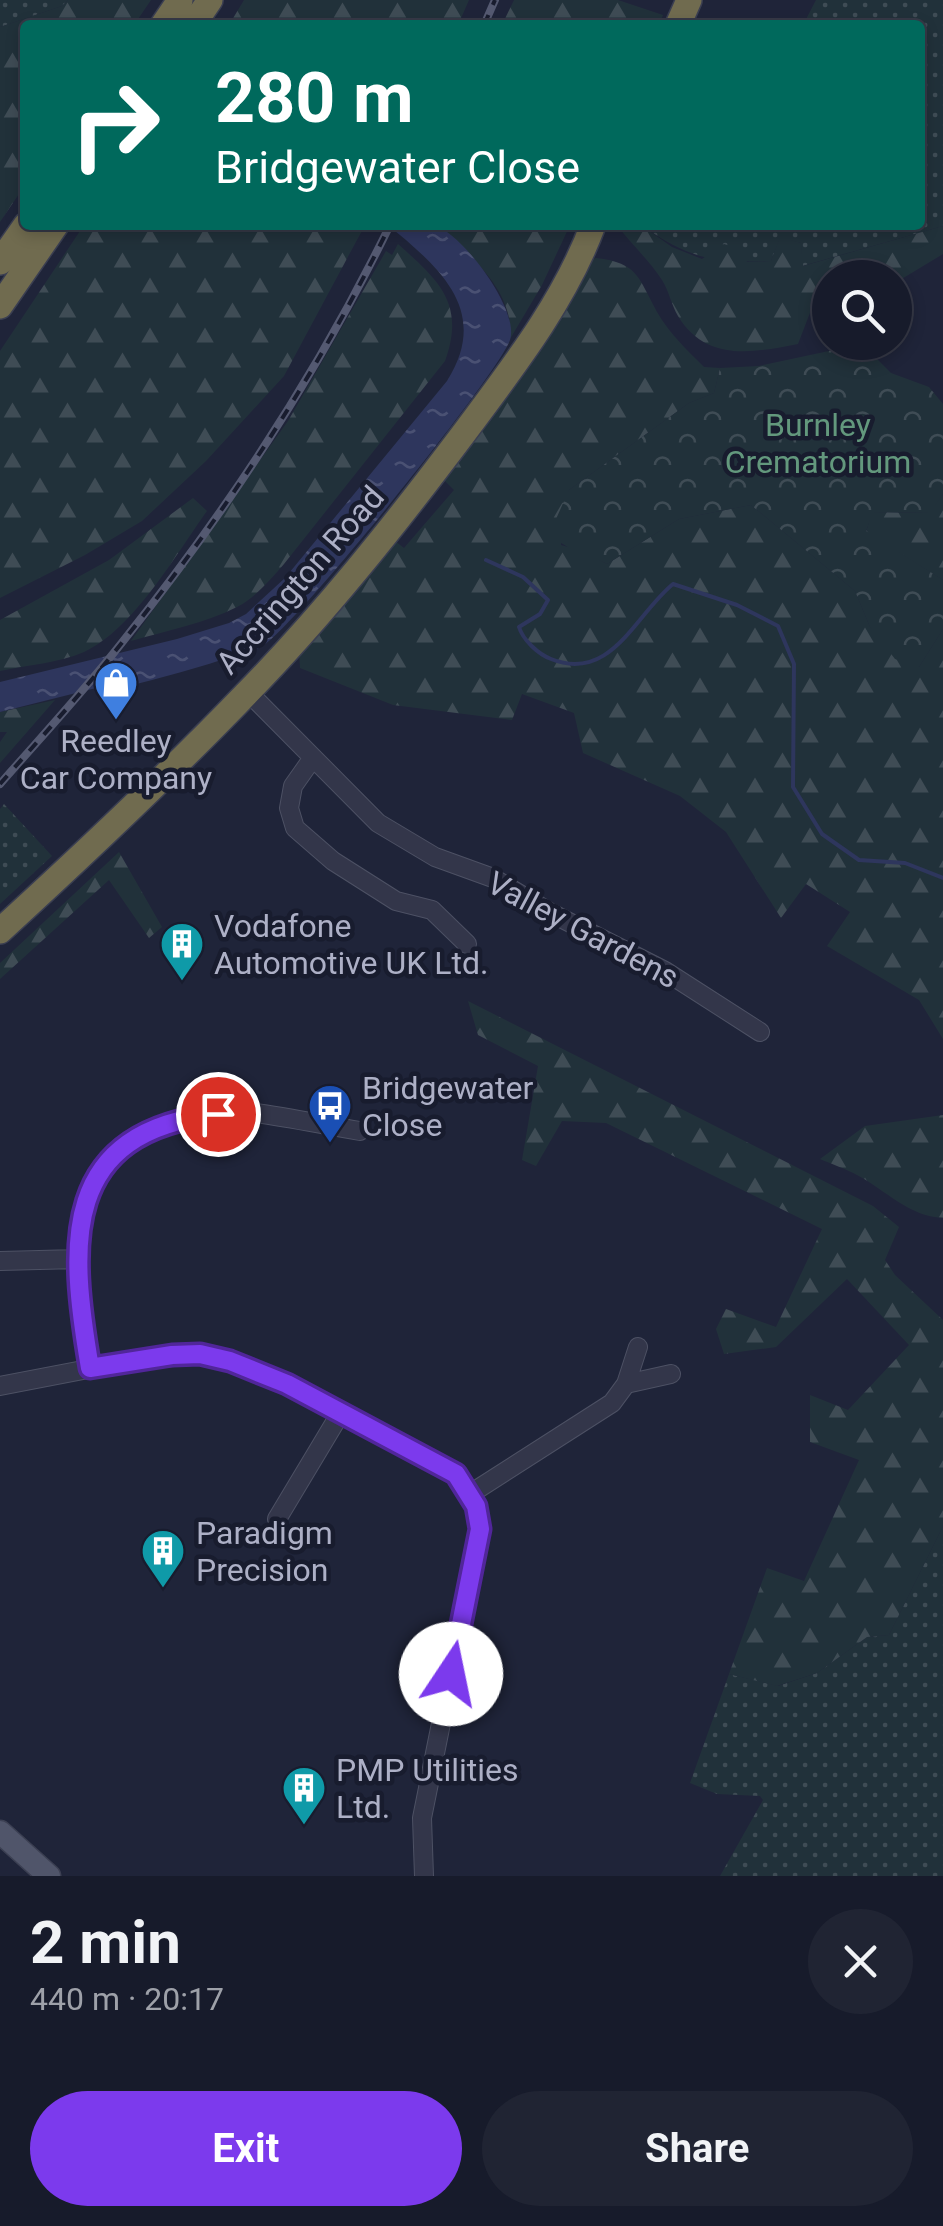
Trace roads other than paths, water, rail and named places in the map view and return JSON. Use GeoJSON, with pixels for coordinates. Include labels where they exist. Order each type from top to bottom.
{"type":"FeatureCollection","features":[{"type":"Feature","properties":{"kind":"highway"},"geometry":{"type":"LineString","coordinates":[[0,262],[22,230]]}},
{"type":"Feature","properties":{"kind":"highway"},"geometry":{"type":"LineString","coordinates":[[0,306],[53,230]]}},
{"type":"Feature","properties":{"kind":"highway","name":"Accrington Road"},"geometry":{"type":"LineString","coordinates":[[0,931],[248,692],[324,608],[524,352],[557,298],[591,230]]}},
{"type":"Feature","properties":{"kind":"main road"},"geometry":{"type":"LineString","coordinates":[[0,1832],[49,1876]]}},
{"type":"Feature","properties":{"kind":"street","name":"Valley Gardens"},"geometry":{"type":"LineString","coordinates":[[248,692],[378,823],[435,856],[493,878],[550,913],[665,971],[760,1032]]}},
{"type":"Feature","properties":{"kind":"street","name":"Valley Gardens"},"geometry":{"type":"LineString","coordinates":[[312,759],[293,786],[289,808],[295,828],[333,861],[396,901],[432,910],[467,944]]}},
{"type":"Feature","properties":{"kind":"street"},"geometry":{"type":"LineString","coordinates":[[90,1368],[78,1292],[78,1234],[86,1198],[108,1162],[131,1140],[192,1117],[244,1112],[360,1131]]}},
{"type":"Feature","properties":{"kind":"street"},"geometry":{"type":"LineString","coordinates":[[0,1261],[78,1259]]}},
{"type":"Feature","properties":{"kind":"street"},"geometry":{"type":"LineString","coordinates":[[470,1494],[612,1403],[626,1384],[638,1347]]}},
{"type":"Feature","properties":{"kind":"street"},"geometry":{"type":"LineString","coordinates":[[0,1386],[90,1368],[200,1354],[230,1361],[287,1384],[456,1474],[470,1494],[480,1529],[422,1818],[424,1876]]}},
{"type":"Feature","properties":{"kind":"street"},"geometry":{"type":"LineString","coordinates":[[626,1384],[671,1374]]}},
{"type":"Feature","properties":{"kind":"street"},"geometry":{"type":"LineString","coordinates":[[277,1519],[340,1414]]}},
{"type":"Feature","properties":{"kind":"water"},"geometry":{"type":"Polygon","coordinates":[[[394,230],[444,230],[459,242],[498,293],[511,327],[510,340],[497,363],[393,501],[280,631],[261,647],[195,668],[107,692],[96,688],[0,712],[0,682],[229,623],[246,614],[285,578],[447,381],[459,356],[464,333],[461,312],[454,293],[425,258],[394,230]]]}},
{"type":"Feature","properties":{"kind":"waterway"},"geometry":{"type":"LineString","coordinates":[[486,560],[523,577],[548,600],[540,614],[519,627],[527,642],[541,654],[572,664],[590,662],[606,654],[673,584],[737,605],[778,626],[794,664],[793,787],[822,834],[859,860],[905,863],[943,878]]}},
{"type":"Feature","properties":{"kind":"railway"},"geometry":{"type":"LineString","coordinates":[[486,20],[495,0]]}},
{"type":"Feature","properties":{"kind":"railway"},"geometry":{"type":"LineString","coordinates":[[0,784],[109,659],[199,542],[269,440],[333,334],[387,230]]}},
{"type":"Feature","properties":{"kind":"place","name":"Reedley Car Company"},"geometry":{"type":"Point","coordinates":[116,721]}},
{"type":"Feature","properties":{"kind":"place","name":"Vodafone Automotive UK Ltd."},"geometry":{"type":"Point","coordinates":[182,982]}},
{"type":"Feature","properties":{"kind":"place","name":"Bridgewater Close"},"geometry":{"type":"Point","coordinates":[330,1144]}},
{"type":"Feature","properties":{"kind":"place","name":"Paradigm Precision"},"geometry":{"type":"Point","coordinates":[163,1589]}},
{"type":"Feature","properties":{"kind":"place","name":"PMP Utilities Ltd."},"geometry":{"type":"Point","coordinates":[304,1826]}},
{"type":"Feature","properties":{"kind":"park label","name":"Burnley Crematorium"},"geometry":{"type":"Point","coordinates":[818,444]}}]}
